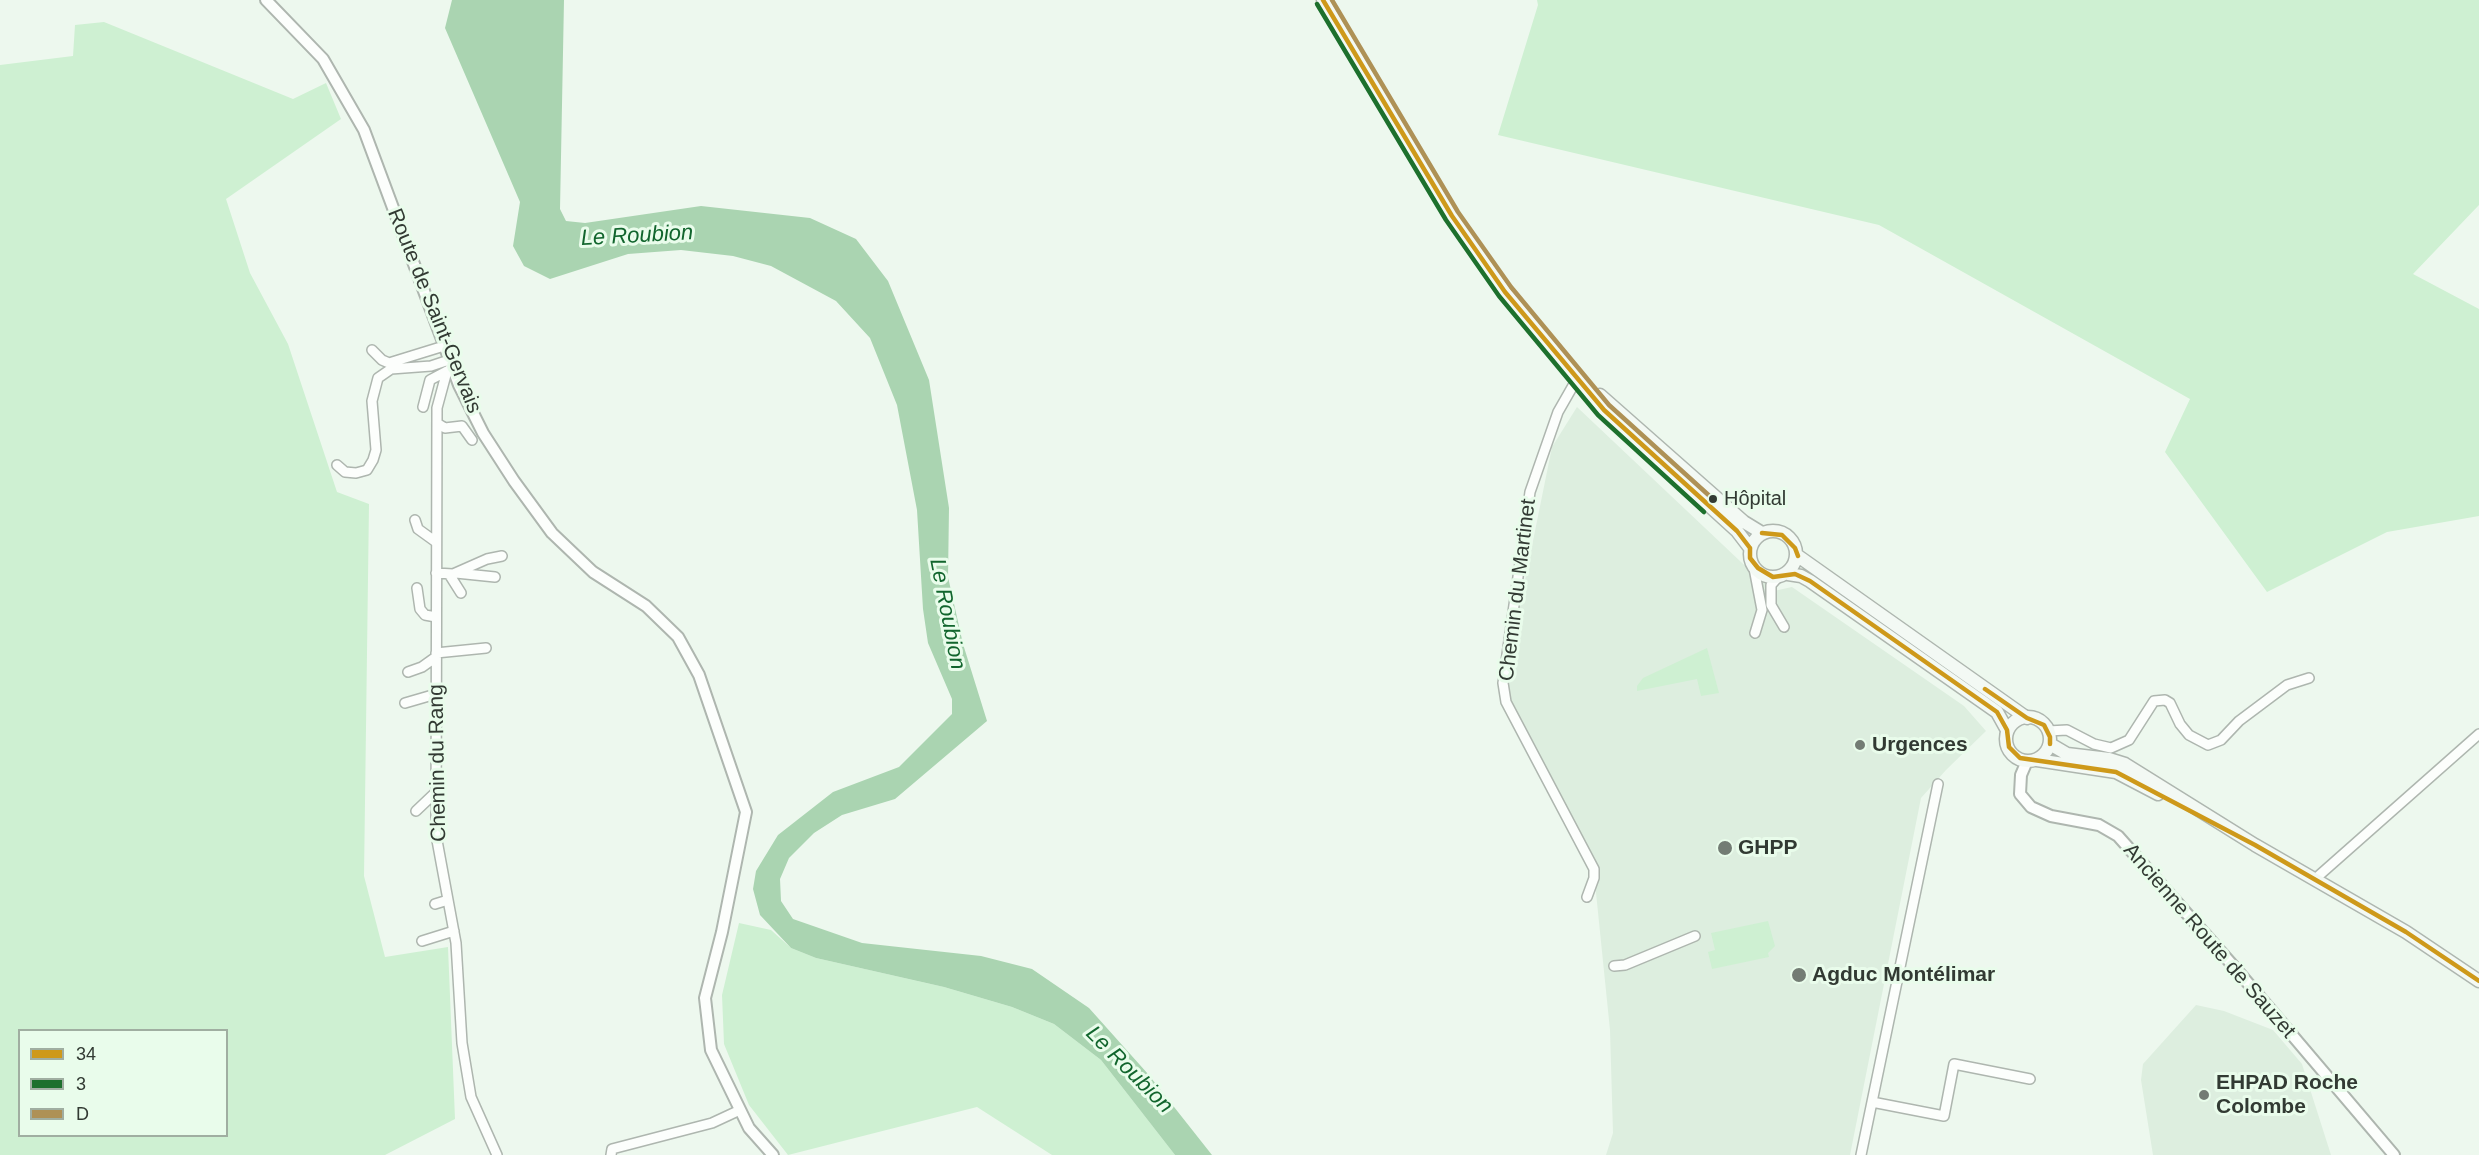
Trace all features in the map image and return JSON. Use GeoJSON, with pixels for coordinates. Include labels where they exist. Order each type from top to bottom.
{"type":"FeatureCollection","features":[{"type":"Feature","properties":{"kind":"main road"},"geometry":{"type":"LineString","coordinates":[[1323,0],[1477,254],[1537,332],[1604,410],[1737,531],[1750,548],[1753,563],[1768,575],[1801,576],[1810,581],[1997,712],[2007,730],[2009,747],[2020,758],[2116,772],[2255,845]]}},
{"type":"Feature","properties":{"kind":"main road"},"geometry":{"type":"LineString","coordinates":[[1578,377],[1744,522],[1762,533],[1782,535],[1795,548],[1798,556],[1797,564],[1783,576]]}},
{"type":"Feature","properties":{"kind":"main road"},"geometry":{"type":"LineString","coordinates":[[1750,548],[1752,542],[1762,533]]}},
{"type":"Feature","properties":{"kind":"main road"},"geometry":{"type":"LineString","coordinates":[[1798,556],[2027,718],[2039,722],[2048,731],[2050,744],[2043,756],[2032,761]]}},
{"type":"Feature","properties":{"kind":"main road"},"geometry":{"type":"LineString","coordinates":[[2007,730],[2015,720],[2027,718]]}},
{"type":"Feature","properties":{"kind":"main road"},"geometry":{"type":"LineString","coordinates":[[2050,744],[2067,754],[2109,759],[2124,764],[2255,845],[2406,932],[2479,981]]}},
{"type":"Feature","properties":{"kind":"street","name":"Route de Saint-Gervais"},"geometry":{"type":"LineString","coordinates":[[266,0],[323,59],[364,130],[444,346],[449,366],[483,433],[552,533],[593,572],[646,606],[678,637],[699,675],[746,812],[722,932],[705,998],[711,1050],[749,1128],[773,1155]]}},
{"type":"Feature","properties":{"kind":"street"},"geometry":{"type":"LineString","coordinates":[[372,350],[382,360],[389,363],[444,346]]}},
{"type":"Feature","properties":{"kind":"street"},"geometry":{"type":"LineString","coordinates":[[423,407],[430,380],[449,366]]}},
{"type":"Feature","properties":{"kind":"street"},"geometry":{"type":"LineString","coordinates":[[337,465],[345,472],[356,473],[367,470],[373,460],[376,450],[372,401],[378,378],[391,369],[449,366]]}},
{"type":"Feature","properties":{"kind":"street","name":"Chemin du Rang"},"geometry":{"type":"LineString","coordinates":[[449,366],[437,408],[436,835],[454,931],[462,1043],[471,1098],[497,1155]]}},
{"type":"Feature","properties":{"kind":"street","name":"Chemin du Martinet"},"geometry":{"type":"LineString","coordinates":[[1578,377],[1558,412],[1530,492],[1503,683],[1506,702],[1594,870],[1594,878],[1587,897]]}},
{"type":"Feature","properties":{"kind":"street"},"geometry":{"type":"LineString","coordinates":[[437,423],[445,428],[462,426],[472,440]]}},
{"type":"Feature","properties":{"kind":"street"},"geometry":{"type":"LineString","coordinates":[[415,520],[418,529],[436,542]]}},
{"type":"Feature","properties":{"kind":"street"},"geometry":{"type":"LineString","coordinates":[[452,573],[487,559],[502,556]]}},
{"type":"Feature","properties":{"kind":"street"},"geometry":{"type":"LineString","coordinates":[[1753,563],[1762,610],[1755,633]]}},
{"type":"Feature","properties":{"kind":"street"},"geometry":{"type":"LineString","coordinates":[[436,573],[495,577]]}},
{"type":"Feature","properties":{"kind":"street"},"geometry":{"type":"LineString","coordinates":[[452,573],[461,593]]}},
{"type":"Feature","properties":{"kind":"street"},"geometry":{"type":"LineString","coordinates":[[1783,576],[1771,585],[1771,605],[1784,627]]}},
{"type":"Feature","properties":{"kind":"street"},"geometry":{"type":"LineString","coordinates":[[417,588],[420,609],[425,615],[436,617]]}},
{"type":"Feature","properties":{"kind":"street"},"geometry":{"type":"LineString","coordinates":[[408,672],[422,667],[436,655],[486,648]]}},
{"type":"Feature","properties":{"kind":"street"},"geometry":{"type":"LineString","coordinates":[[2048,731],[2067,730],[2094,744],[2111,748],[2129,740],[2154,701],[2166,700],[2189,735],[2208,745],[2221,740],[2240,721],[2287,685],[2309,678]]}},
{"type":"Feature","properties":{"kind":"street"},"geometry":{"type":"LineString","coordinates":[[405,703],[436,694]]}},
{"type":"Feature","properties":{"kind":"street"},"geometry":{"type":"LineString","coordinates":[[2314,879],[2479,734]]}},
{"type":"Feature","properties":{"kind":"street","name":"Ancienne Route de Sauzet"},"geometry":{"type":"LineString","coordinates":[[2032,761],[2021,775],[2020,794],[2031,807],[2050,816],[2099,825],[2118,836],[2236,969],[2394,1155]]}},
{"type":"Feature","properties":{"kind":"street"},"geometry":{"type":"LineString","coordinates":[[1861,1155],[1938,784]]}},
{"type":"Feature","properties":{"kind":"street"},"geometry":{"type":"LineString","coordinates":[[416,811],[436,792]]}},
{"type":"Feature","properties":{"kind":"street"},"geometry":{"type":"LineString","coordinates":[[435,904],[448,900]]}},
{"type":"Feature","properties":{"kind":"street"},"geometry":{"type":"LineString","coordinates":[[422,941],[454,931]]}},
{"type":"Feature","properties":{"kind":"street"},"geometry":{"type":"LineString","coordinates":[[1614,966],[1625,965],[1695,936]]}},
{"type":"Feature","properties":{"kind":"street"},"geometry":{"type":"LineString","coordinates":[[1872,1102],[1944,1116],[1954,1064],[2030,1079]]}},
{"type":"Feature","properties":{"kind":"street"},"geometry":{"type":"LineString","coordinates":[[611,1155],[612,1149],[712,1123],[740,1110]]}},
{"type":"Feature","properties":{"kind":"shaded area"},"geometry":{"type":"Polygon","coordinates":[[[1537,0],[2479,0],[2479,205],[2413,274],[2479,309],[2479,516],[2387,532],[2267,592],[2165,452],[2190,399],[1879,225],[1498,135],[1538,5],[1537,0]]]}},
{"type":"Feature","properties":{"kind":"shaded area"},"geometry":{"type":"Polygon","coordinates":[[[104,22],[293,99],[326,83],[341,119],[226,199],[250,273],[288,344],[337,492],[369,504],[364,876],[385,957],[448,947],[455,1119],[385,1155],[0,1155],[0,65],[73,56],[75,25],[104,22]]]}},
{"type":"Feature","properties":{"kind":"shaded area"},"geometry":{"type":"Polygon","coordinates":[[[1577,407],[1774,591],[1792,587],[1964,706],[1986,731],[1921,798],[1850,1155],[1606,1155],[1613,1133],[1610,1030],[1594,873],[1502,694],[1552,447],[1577,407]]]}},
{"type":"Feature","properties":{"kind":"shaded area"},"geometry":{"type":"Polygon","coordinates":[[[1707,648],[1719,693],[1701,696],[1697,679],[1637,691],[1637,686],[1643,678],[1707,648]]]}},
{"type":"Feature","properties":{"kind":"shaded area"},"geometry":{"type":"Polygon","coordinates":[[[1768,921],[1775,946],[1768,953],[1769,957],[1712,969],[1708,952],[1715,950],[1711,933],[1768,921]]]}},
{"type":"Feature","properties":{"kind":"shaded area"},"geometry":{"type":"Polygon","coordinates":[[[739,923],[771,930],[791,948],[816,958],[944,987],[1012,1007],[1054,1024],[1101,1060],[1175,1155],[1052,1155],[977,1107],[788,1155],[749,1105],[724,1044],[722,995],[739,923]]]}},
{"type":"Feature","properties":{"kind":"shaded area"},"geometry":{"type":"Polygon","coordinates":[[[2196,1005],[2224,1011],[2273,1030],[2302,1064],[2331,1155],[2153,1155],[2141,1080],[2143,1064],[2196,1005]]]}},
{"type":"Feature","properties":{"kind":"water","name":"Le Roubion"},"geometry":{"type":"Polygon","coordinates":[[[452,0],[564,0],[560,209],[566,221],[585,223],[701,206],[810,218],[856,239],[888,281],[929,380],[949,508],[948,577],[963,644],[987,721],[895,799],[842,815],[814,833],[789,858],[780,879],[781,901],[793,919],[862,943],[981,956],[1032,969],[1089,1008],[1148,1074],[1212,1155],[1175,1155],[1101,1060],[1054,1024],[1012,1007],[944,987],[816,958],[791,948],[760,915],[753,889],[756,871],[778,835],[833,792],[899,767],[952,714],[952,699],[928,643],[923,609],[917,510],[897,405],[870,338],[836,301],[771,266],[733,256],[681,250],[628,254],[550,279],[524,266],[513,246],[520,202],[445,28],[452,0]]]}},
{"type":"Feature","properties":{"kind":"transit line","name":"34"},"geometry":{"type":"LineString","coordinates":[[1323,0],[1452,216],[1505,292],[1604,410],[1737,531],[1750,548]]}},
{"type":"Feature","properties":{"kind":"transit line","name":"D"},"geometry":{"type":"LineString","coordinates":[[1332,0],[1458,212],[1511,287],[1609,405],[1714,500]]}},
{"type":"Feature","properties":{"kind":"transit line","name":"3"},"geometry":{"type":"LineString","coordinates":[[1317,4],[1446,220],[1499,296],[1598,415],[1704,512]]}},
{"type":"Feature","properties":{"kind":"transit line","name":"34"},"geometry":{"type":"LineString","coordinates":[[1762,533],[1782,535],[1795,548],[1798,556]]}},
{"type":"Feature","properties":{"kind":"transit line","name":"34"},"geometry":{"type":"LineString","coordinates":[[1750,548],[1750,558],[1758,568],[1773,577],[1795,574],[1810,581],[1997,712],[2007,730]]}},
{"type":"Feature","properties":{"kind":"transit line","name":"34"},"geometry":{"type":"LineString","coordinates":[[1985,689],[2027,718],[2044,725],[2050,737],[2050,744]]}},
{"type":"Feature","properties":{"kind":"transit line","name":"34"},"geometry":{"type":"LineString","coordinates":[[2007,730],[2009,747],[2020,758],[2116,772],[2255,845],[2406,932],[2479,981]]}},
{"type":"Feature","properties":{"kind":"place","name":"Hôpital"},"geometry":{"type":"Point","coordinates":[1713,499]}},
{"type":"Feature","properties":{"kind":"place","name":"Urgences"},"geometry":{"type":"Point","coordinates":[1860,745]}},
{"type":"Feature","properties":{"kind":"place","name":"GHPP"},"geometry":{"type":"Point","coordinates":[1725,848]}},
{"type":"Feature","properties":{"kind":"place","name":"Agduc Montélimar"},"geometry":{"type":"Point","coordinates":[1799,975]}},
{"type":"Feature","properties":{"kind":"place","name":"EHPAD Roche Colombe"},"geometry":{"type":"Point","coordinates":[2204,1095]}}]}
